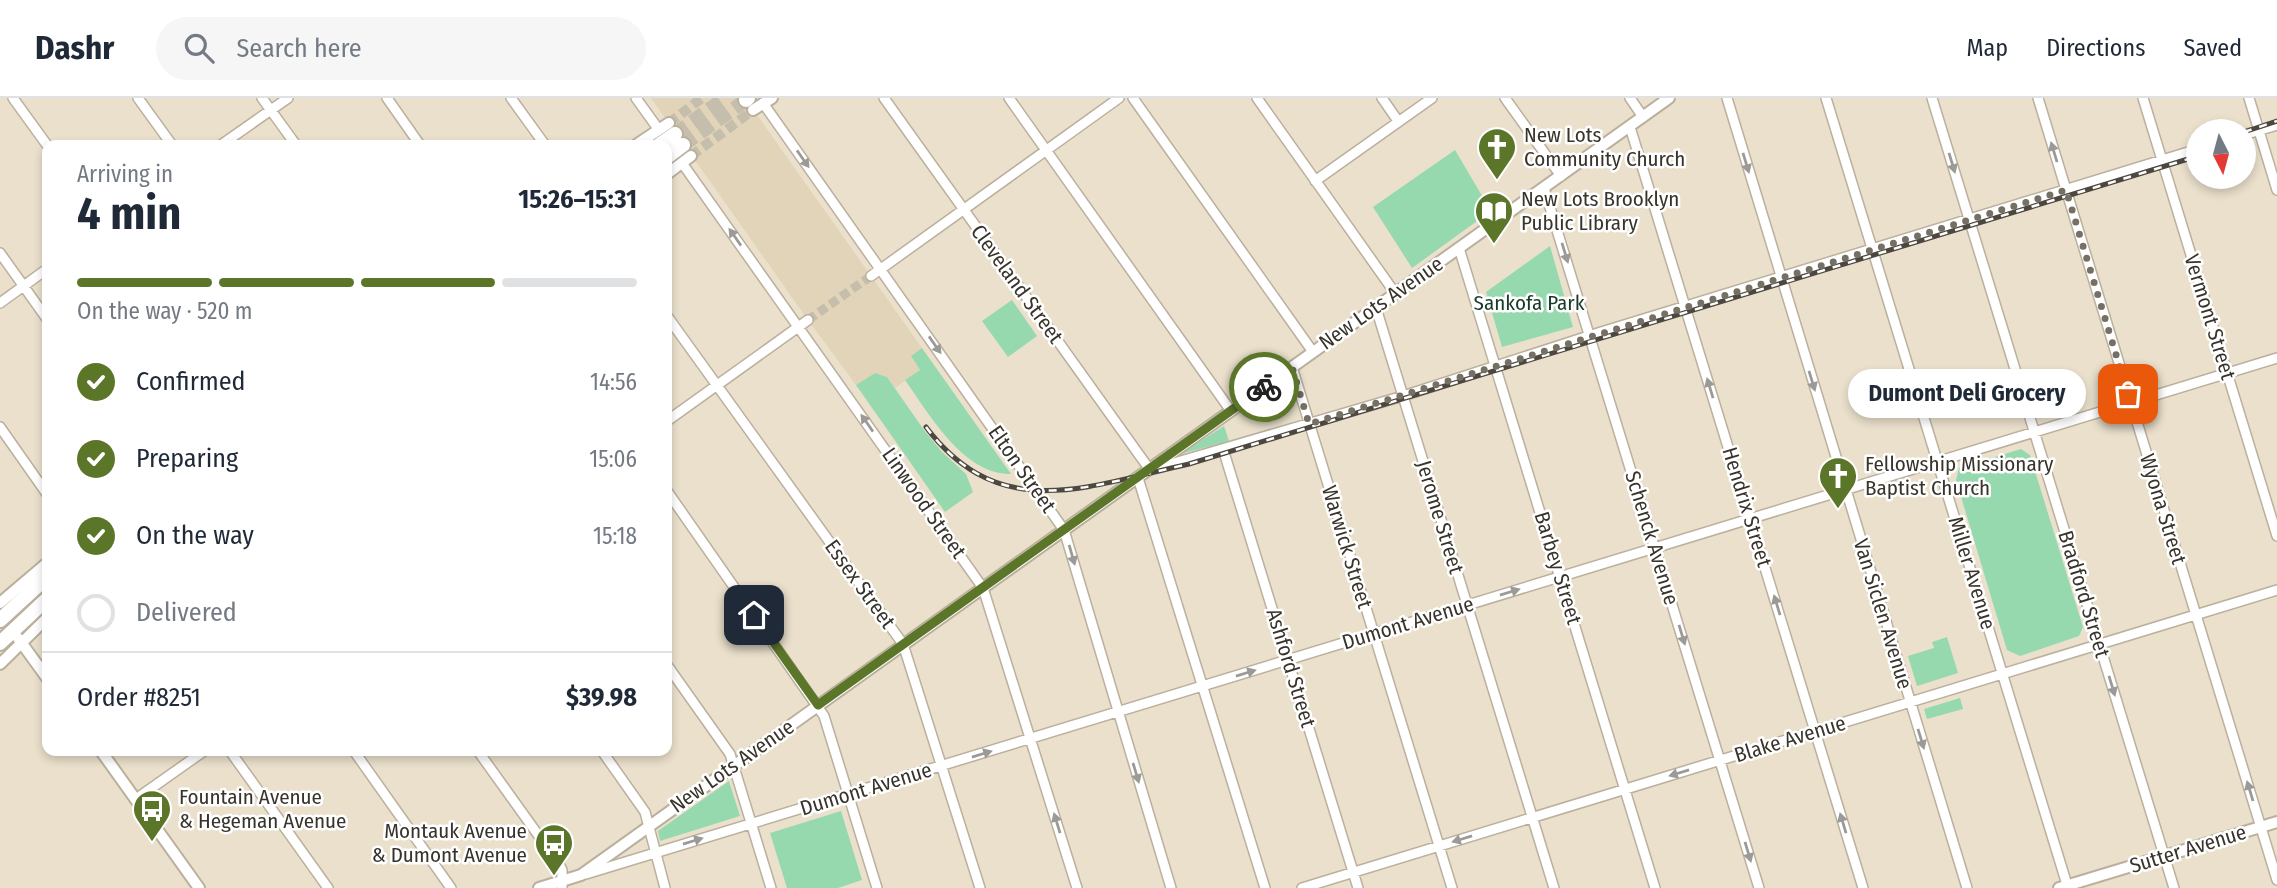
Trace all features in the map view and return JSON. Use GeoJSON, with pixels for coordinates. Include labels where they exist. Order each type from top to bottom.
{"type":"FeatureCollection","features":[{"type":"Feature","properties":{"kind":"highway"},"geometry":{"type":"LineString","coordinates":[[0,620],[42,582]]}},
{"type":"Feature","properties":{"kind":"highway"},"geometry":{"type":"LineString","coordinates":[[0,643],[17,636],[42,605]]}},
{"type":"Feature","properties":{"kind":"street"},"geometry":{"type":"LineString","coordinates":[[13,98],[43,140]]}},
{"type":"Feature","properties":{"kind":"street"},"geometry":{"type":"LineString","coordinates":[[138,98],[168,140]]}},
{"type":"Feature","properties":{"kind":"street"},"geometry":{"type":"LineString","coordinates":[[262,98],[292,140]]}},
{"type":"Feature","properties":{"kind":"street"},"geometry":{"type":"LineString","coordinates":[[228,140],[288,98]]}},
{"type":"Feature","properties":{"kind":"street"},"geometry":{"type":"LineString","coordinates":[[387,98],[416,140]]}},
{"type":"Feature","properties":{"kind":"street"},"geometry":{"type":"LineString","coordinates":[[511,98],[541,140]]}},
{"type":"Feature","properties":{"kind":"street","name":"Linwood Street"},"geometry":{"type":"LineString","coordinates":[[636,98],[674,142],[983,588],[1077,888]]}},
{"type":"Feature","properties":{"kind":"street","name":"Cleveland Street"},"geometry":{"type":"LineString","coordinates":[[884,98],[1150,470]]}},
{"type":"Feature","properties":{"kind":"street"},"geometry":{"type":"LineString","coordinates":[[1009,98],[1231,411]]}},
{"type":"Feature","properties":{"kind":"street"},"geometry":{"type":"LineString","coordinates":[[871,276],[1119,98]]}},
{"type":"Feature","properties":{"kind":"street"},"geometry":{"type":"LineString","coordinates":[[1133,98],[1313,352]]}},
{"type":"Feature","properties":{"kind":"street"},"geometry":{"type":"LineString","coordinates":[[1257,98],[1395,293]]}},
{"type":"Feature","properties":{"kind":"street"},"geometry":{"type":"LineString","coordinates":[[1382,98],[1398,121]]}},
{"type":"Feature","properties":{"kind":"street"},"geometry":{"type":"LineString","coordinates":[[1315,181],[1432,98]]}},
{"type":"Feature","properties":{"kind":"street"},"geometry":{"type":"LineString","coordinates":[[1505,98],[1561,176]]}},
{"type":"Feature","properties":{"kind":"street"},"geometry":{"type":"LineString","coordinates":[[1630,98],[1643,117]]}},
{"type":"Feature","properties":{"kind":"street","name":"New Lots Avenue"},"geometry":{"type":"LineString","coordinates":[[581,875],[1669,98]]}},
{"type":"Feature","properties":{"kind":"street","name":"Van Siclen Avenue"},"geometry":{"type":"LineString","coordinates":[[1727,98],[1967,888]]}},
{"type":"Feature","properties":{"kind":"street","name":"Miller Avenue"},"geometry":{"type":"LineString","coordinates":[[1826,98],[2065,887]]}},
{"type":"Feature","properties":{"kind":"street","name":"Bradford Street"},"geometry":{"type":"LineString","coordinates":[[1932,98],[2174,888]]}},
{"type":"Feature","properties":{"kind":"street","name":"Wyona Street"},"geometry":{"type":"LineString","coordinates":[[2038,98],[2277,880]]}},
{"type":"Feature","properties":{"kind":"street","name":"Vermont Street"},"geometry":{"type":"LineString","coordinates":[[2143,98],[2277,536]]}},
{"type":"Feature","properties":{"kind":"street"},"geometry":{"type":"LineString","coordinates":[[2249,98],[2277,190]]}},
{"type":"Feature","properties":{"kind":"street"},"geometry":{"type":"LineString","coordinates":[[749,103],[768,101]]}},
{"type":"Feature","properties":{"kind":"street","name":"Elton Street"},"geometry":{"type":"LineString","coordinates":[[768,101],[881,269],[1064,530],[1171,888]]}},
{"type":"Feature","properties":{"kind":"street"},"geometry":{"type":"LineString","coordinates":[[2256,131],[2277,125]]}},
{"type":"Feature","properties":{"kind":"street","name":"Hendrix Street"},"geometry":{"type":"LineString","coordinates":[[1630,127],[1863,888]]}},
{"type":"Feature","properties":{"kind":"street"},"geometry":{"type":"LineString","coordinates":[[1150,470],[1403,396],[2186,152]]}},
{"type":"Feature","properties":{"kind":"street","name":"Schenck Avenue"},"geometry":{"type":"LineString","coordinates":[[1545,188],[1759,888]]}},
{"type":"Feature","properties":{"kind":"street","name":"Barbey Street"},"geometry":{"type":"LineString","coordinates":[[1459,248],[1656,888]]}},
{"type":"Feature","properties":{"kind":"street"},"geometry":{"type":"LineString","coordinates":[[0,253],[42,312]]}},
{"type":"Feature","properties":{"kind":"street"},"geometry":{"type":"LineString","coordinates":[[0,303],[42,273]]}},
{"type":"Feature","properties":{"kind":"street","name":"Jerome Street"},"geometry":{"type":"LineString","coordinates":[[1376,307],[1554,888]]}},
{"type":"Feature","properties":{"kind":"street"},"geometry":{"type":"LineString","coordinates":[[672,417],[808,320]]}},
{"type":"Feature","properties":{"kind":"street","name":"Essex Street"},"geometry":{"type":"LineString","coordinates":[[672,323],[904,644],[980,888]]}},
{"type":"Feature","properties":{"kind":"street","name":"Dumont Avenue"},"geometry":{"type":"LineString","coordinates":[[540,888],[561,885],[581,875],[654,852],[2277,358]]}},
{"type":"Feature","properties":{"kind":"street","name":"Warwick Street"},"geometry":{"type":"LineString","coordinates":[[1292,367],[1451,888]]}},
{"type":"Feature","properties":{"kind":"street"},"geometry":{"type":"LineString","coordinates":[[0,427],[42,487]]}},
{"type":"Feature","properties":{"kind":"street","name":"Ashford Street"},"geometry":{"type":"LineString","coordinates":[[1223,449],[1358,888]]}},
{"type":"Feature","properties":{"kind":"street"},"geometry":{"type":"LineString","coordinates":[[1138,478],[1265,888]]}},
{"type":"Feature","properties":{"kind":"street"},"geometry":{"type":"LineString","coordinates":[[672,498],[824,716],[877,888]]}},
{"type":"Feature","properties":{"kind":"street"},"geometry":{"type":"LineString","coordinates":[[3,599],[42,567]]}},
{"type":"Feature","properties":{"kind":"street","name":"Blake Avenue"},"geometry":{"type":"LineString","coordinates":[[1302,888],[2277,590]]}},
{"type":"Feature","properties":{"kind":"street"},"geometry":{"type":"LineString","coordinates":[[0,664],[17,636],[42,621]]}},
{"type":"Feature","properties":{"kind":"street"},"geometry":{"type":"LineString","coordinates":[[17,636],[42,671]]}},
{"type":"Feature","properties":{"kind":"street"},"geometry":{"type":"LineString","coordinates":[[672,673],[730,754],[771,888]]}},
{"type":"Feature","properties":{"kind":"street"},"geometry":{"type":"LineString","coordinates":[[105,756],[199,888]]}},
{"type":"Feature","properties":{"kind":"street"},"geometry":{"type":"LineString","coordinates":[[136,799],[197,756]]}},
{"type":"Feature","properties":{"kind":"street"},"geometry":{"type":"LineString","coordinates":[[234,756],[327,888]]}},
{"type":"Feature","properties":{"kind":"street"},"geometry":{"type":"LineString","coordinates":[[358,756],[451,888]]}},
{"type":"Feature","properties":{"kind":"street"},"geometry":{"type":"LineString","coordinates":[[482,756],[559,864],[562,870],[561,885]]}},
{"type":"Feature","properties":{"kind":"street"},"geometry":{"type":"LineString","coordinates":[[606,756],[645,812],[665,888]]}},
{"type":"Feature","properties":{"kind":"street","name":"Sutter Avenue"},"geometry":{"type":"LineString","coordinates":[[2065,887],[2277,822]]}},
{"type":"Feature","properties":{"kind":"shaded area"},"geometry":{"type":"Polygon","coordinates":[[[651,98],[745,98],[922,348],[911,356],[920,370],[895,388],[887,377],[875,373],[856,385],[651,98]]]}},
{"type":"Feature","properties":{"kind":"green space"},"geometry":{"type":"Polygon","coordinates":[[[1455,150],[1491,211],[1412,268],[1373,207],[1455,150]]]}},
{"type":"Feature","properties":{"kind":"green space","name":"Sankofa Park"},"geometry":{"type":"Polygon","coordinates":[[[1550,246],[1573,327],[1502,347],[1486,292],[1550,246]]]}},
{"type":"Feature","properties":{"kind":"green space"},"geometry":{"type":"Polygon","coordinates":[[[1012,300],[1037,336],[1008,357],[982,321],[1012,300]]]}},
{"type":"Feature","properties":{"kind":"green space"},"geometry":{"type":"Polygon","coordinates":[[[922,348],[1011,474],[994,472],[963,454],[925,409],[905,380],[920,370],[911,356],[922,348]]]}},
{"type":"Feature","properties":{"kind":"green space"},"geometry":{"type":"Polygon","coordinates":[[[875,373],[887,377],[924,430],[942,452],[966,474],[973,492],[945,512],[856,385],[875,373]]]}},
{"type":"Feature","properties":{"kind":"green space"},"geometry":{"type":"Polygon","coordinates":[[[2075,397],[2078,404],[2043,416],[2040,408],[2075,397]]]}},
{"type":"Feature","properties":{"kind":"green space"},"geometry":{"type":"Polygon","coordinates":[[[1224,426],[1229,441],[1180,454],[1221,428],[1224,426]]]}},
{"type":"Feature","properties":{"kind":"green space"},"geometry":{"type":"Polygon","coordinates":[[[2021,449],[2030,455],[2083,627],[2079,636],[2020,656],[2007,650],[1956,480],[1959,468],[2021,449]]]}},
{"type":"Feature","properties":{"kind":"green space"},"geometry":{"type":"Polygon","coordinates":[[[1947,637],[1958,673],[1917,686],[1908,656],[1934,648],[1932,642],[1947,637]]]}},
{"type":"Feature","properties":{"kind":"green space"},"geometry":{"type":"Polygon","coordinates":[[[1960,698],[1963,709],[1927,719],[1924,709],[1960,698]]]}},
{"type":"Feature","properties":{"kind":"green space"},"geometry":{"type":"Polygon","coordinates":[[[729,781],[740,816],[660,841],[658,831],[729,781]]]}},
{"type":"Feature","properties":{"kind":"green space"},"geometry":{"type":"Polygon","coordinates":[[[841,811],[862,880],[838,888],[787,888],[770,833],[841,811]]]}},
{"type":"Feature","properties":{"kind":"tunnel"},"geometry":{"type":"LineString","coordinates":[[669,123],[702,98]]}},
{"type":"Feature","properties":{"kind":"tunnel"},"geometry":{"type":"LineString","coordinates":[[675,134],[725,98]]}},
{"type":"Feature","properties":{"kind":"tunnel"},"geometry":{"type":"LineString","coordinates":[[683,145],[746,100]]}},
{"type":"Feature","properties":{"kind":"tunnel"},"geometry":{"type":"LineString","coordinates":[[691,156],[753,110]]}},
{"type":"Feature","properties":{"kind":"tunnel"},"geometry":{"type":"LineString","coordinates":[[808,320],[871,276]]}},
{"type":"Feature","properties":{"kind":"railway"},"geometry":{"type":"LineString","coordinates":[[2256,128],[2277,121]]}},
{"type":"Feature","properties":{"kind":"railway"},"geometry":{"type":"LineString","coordinates":[[926,427],[954,458],[984,477],[1015,488],[1081,488],[1116,481],[1189,464],[2186,160]]}},
{"type":"Feature","properties":{"kind":"way so far"},"geometry":{"type":"LineString","coordinates":[[1264,387],[1292,367],[1309,424],[2066,190],[2128,394]]}},
{"type":"Feature","properties":{"kind":"place","name":"New Lots Community Church"},"geometry":{"type":"Point","coordinates":[1497,181]}},
{"type":"Feature","properties":{"kind":"place","name":"New Lots Brooklyn Public Library"},"geometry":{"type":"Point","coordinates":[1494,245]}},
{"type":"Feature","properties":{"kind":"place","name":"Dumont Deli Grocery"},"geometry":{"type":"Point","coordinates":[2128,394]}},
{"type":"Feature","properties":{"kind":"place","name":"Fellowship Missionary Baptist Church"},"geometry":{"type":"Point","coordinates":[1838,510]}},
{"type":"Feature","properties":{"kind":"place","name":"Fountain Avenue & Hegeman Avenue"},"geometry":{"type":"Point","coordinates":[152,843]}},
{"type":"Feature","properties":{"kind":"place","name":"Montauk Avenue & Dumont Avenue"},"geometry":{"type":"Point","coordinates":[554,877]}},
{"type":"Feature","properties":{"kind":"route"},"geometry":{"type":"LineString","coordinates":[[754,615],[818,705],[1264,387]]}}]}
